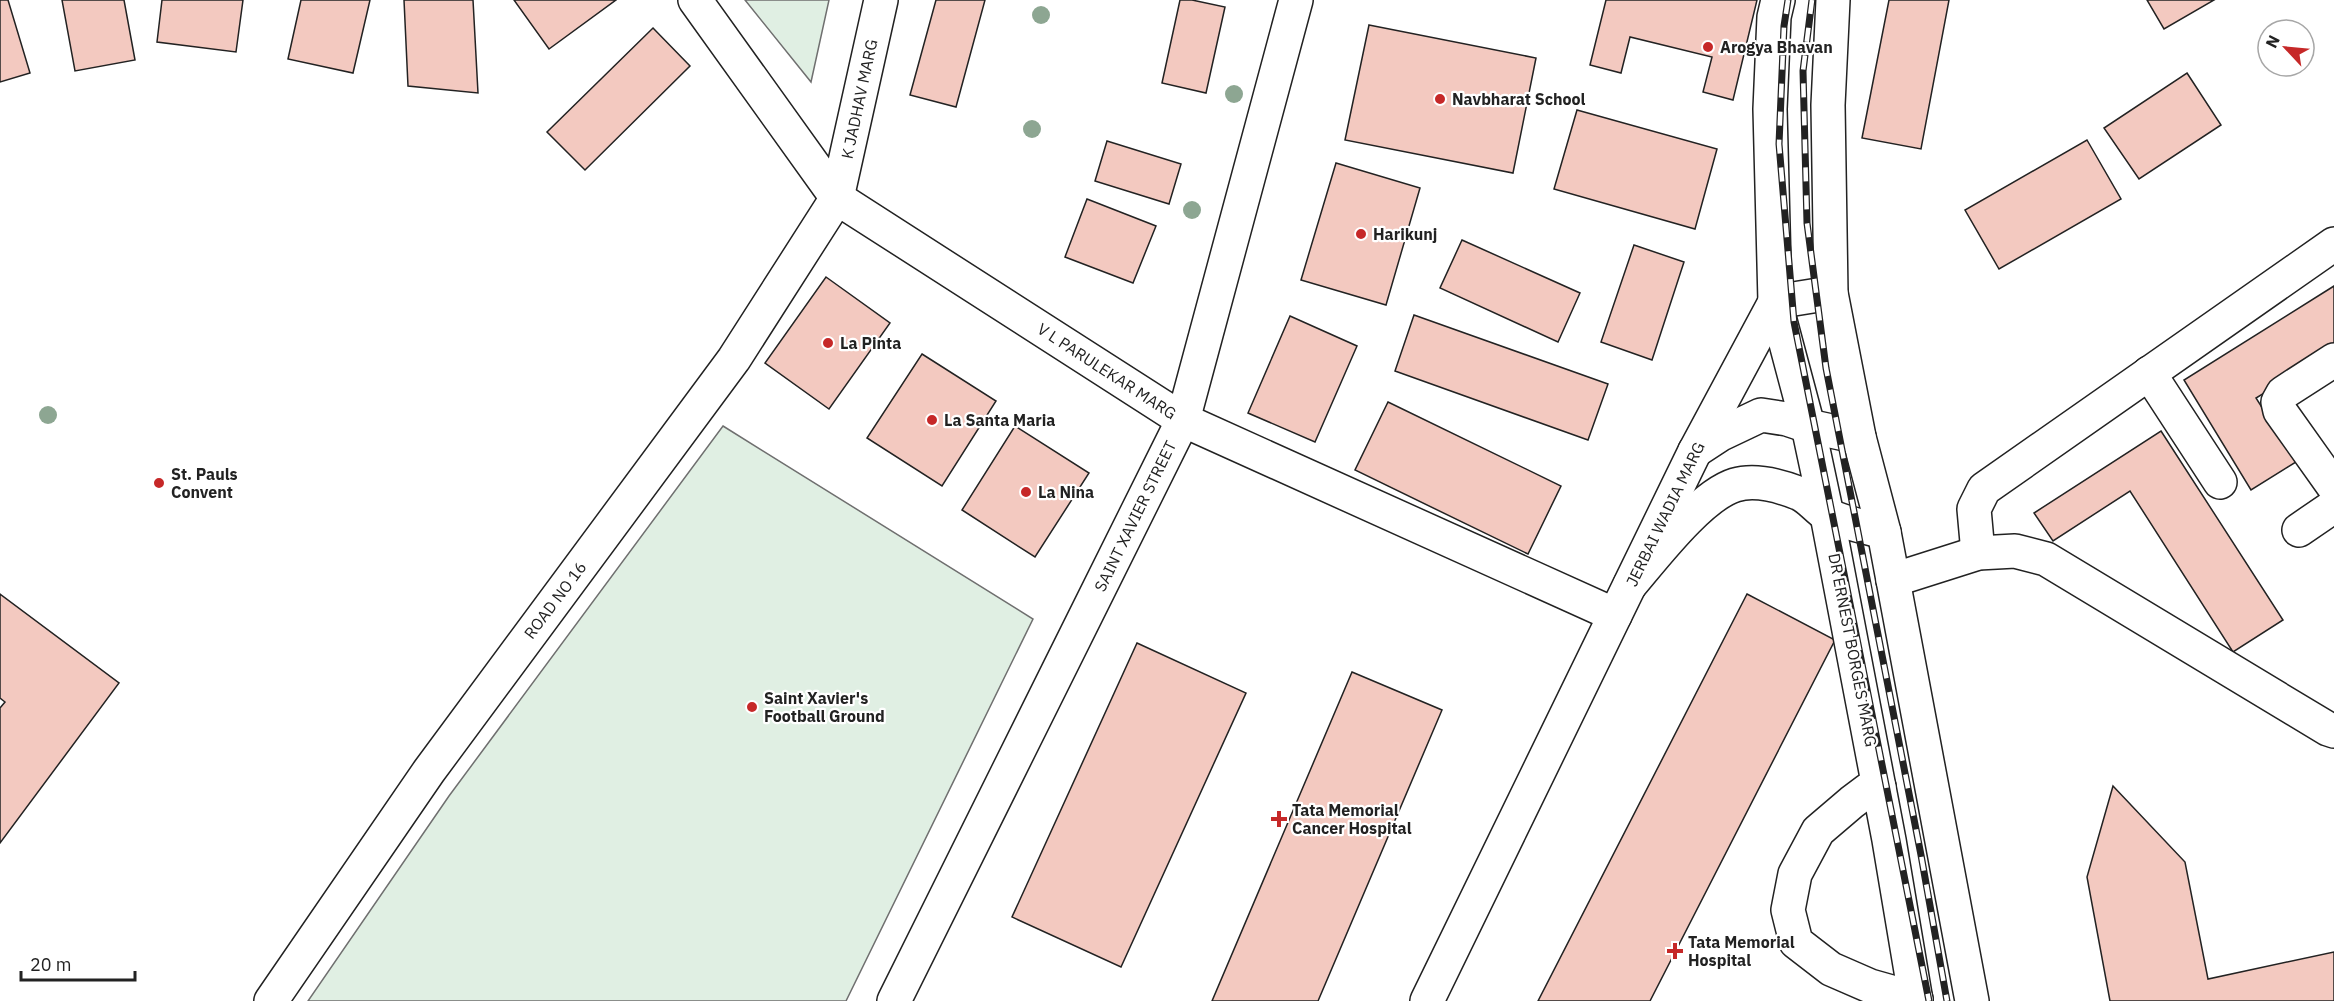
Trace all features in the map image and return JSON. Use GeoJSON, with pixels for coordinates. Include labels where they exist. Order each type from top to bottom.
{"type":"FeatureCollection","features":[{"type":"Feature","properties":{"kind":"street","name":"V L PARULEKAR MARG"},"geometry":{"type":"LineString","coordinates":[[694,0],[837,198],[1183,420],[1615,615]]}},
{"type":"Feature","properties":{"kind":"street","name":"K JADHAV MARG"},"geometry":{"type":"LineString","coordinates":[[837,198],[881,0]]}},
{"type":"Feature","properties":{"kind":"street","name":"SAINT XAVIER STREET"},"geometry":{"type":"LineString","coordinates":[[894,1001],[1183,420],[1296,0]]}},
{"type":"Feature","properties":{"kind":"street","name":"JERBAI WADIA MARG"},"geometry":{"type":"LineString","coordinates":[[1427,1001],[1695,451],[1775,302],[1770,109],[1774,17],[1778,0]]}},
{"type":"Feature","properties":{"kind":"street"},"geometry":{"type":"LineString","coordinates":[[1833,0],[1828,105],[1831,293],[1860,437],[1884,532],[1972,1001]]}},
{"type":"Feature","properties":{"kind":"street","name":"ROAD NO 16"},"geometry":{"type":"LineString","coordinates":[[271,1001],[429,771],[734,359],[837,198]]}},
{"type":"Feature","properties":{"kind":"street"},"geometry":{"type":"LineString","coordinates":[[1978,553],[1974,509],[1984,489],[2334,244]]}},
{"type":"Feature","properties":{"kind":"street"},"geometry":{"type":"LineString","coordinates":[[1775,302],[1831,293]]}},
{"type":"Feature","properties":{"kind":"street","name":"DR ERNEST BORGES MARG"},"geometry":{"type":"LineString","coordinates":[[1775,302],[1808,426],[1827,515],[1879,787],[1916,1000]]}},
{"type":"Feature","properties":{"kind":"street"},"geometry":{"type":"LineString","coordinates":[[2334,360],[2283,393],[2278,402],[2280,411],[2334,487]]}},
{"type":"Feature","properties":{"kind":"street"},"geometry":{"type":"LineString","coordinates":[[2149,373],[2220,482]]}},
{"type":"Feature","properties":{"kind":"street"},"geometry":{"type":"LineString","coordinates":[[1695,451],[1721,434],[1761,415],[1860,437]]}},
{"type":"Feature","properties":{"kind":"street"},"geometry":{"type":"LineString","coordinates":[[1630,585],[1682,526],[1711,499],[1735,485],[1757,483],[1801,494],[1827,515],[1884,532]]}},
{"type":"Feature","properties":{"kind":"street"},"geometry":{"type":"LineString","coordinates":[[2299,530],[2334,506]]}},
{"type":"Feature","properties":{"kind":"street"},"geometry":{"type":"LineString","coordinates":[[1893,580],[1978,553],[2015,551],[2046,559],[2334,731]]}},
{"type":"Feature","properties":{"kind":"street"},"geometry":{"type":"LineString","coordinates":[[1879,787],[1868,790],[1818,831],[1796,874],[1788,910],[1796,942],[1831,969],[1870,986],[1916,1000]]}},
{"type":"Feature","properties":{"kind":"green space"},"geometry":{"type":"Polygon","coordinates":[[[745,0],[829,0],[811,82],[745,0]]]}},
{"type":"Feature","properties":{"kind":"green space","name":"Saint Xavier's Football Ground"},"geometry":{"type":"Polygon","coordinates":[[[723,426],[1033,619],[846,1001],[308,1001],[449,796],[723,426]]]}},
{"type":"Feature","properties":{"kind":"building"},"geometry":{"type":"Polygon","coordinates":[[[0,0],[8,0],[30,73],[0,82],[0,0]]]}},
{"type":"Feature","properties":{"kind":"building"},"geometry":{"type":"Polygon","coordinates":[[[62,0],[124,0],[135,60],[75,71],[62,0]]]}},
{"type":"Feature","properties":{"kind":"building"},"geometry":{"type":"Polygon","coordinates":[[[162,0],[243,0],[236,52],[157,42],[162,0]]]}},
{"type":"Feature","properties":{"kind":"building"},"geometry":{"type":"Polygon","coordinates":[[[301,0],[370,0],[353,73],[288,59],[301,0]]]}},
{"type":"Feature","properties":{"kind":"building"},"geometry":{"type":"Polygon","coordinates":[[[404,0],[473,0],[478,93],[408,86],[404,0]]]}},
{"type":"Feature","properties":{"kind":"building"},"geometry":{"type":"Polygon","coordinates":[[[514,0],[616,0],[549,49],[514,0]]]}},
{"type":"Feature","properties":{"kind":"building"},"geometry":{"type":"Polygon","coordinates":[[[936,0],[985,0],[956,107],[910,95],[936,0]]]}},
{"type":"Feature","properties":{"kind":"building"},"geometry":{"type":"Polygon","coordinates":[[[1180,0],[1192,0],[1225,7],[1206,93],[1162,83],[1180,0]]]}},
{"type":"Feature","properties":{"kind":"building","name":"Arogya Bhavan"},"geometry":{"type":"Polygon","coordinates":[[[1606,0],[1757,0],[1733,100],[1703,92],[1712,57],[1630,37],[1621,73],[1590,65],[1606,0]]]}},
{"type":"Feature","properties":{"kind":"building"},"geometry":{"type":"Polygon","coordinates":[[[1889,0],[1949,0],[1921,149],[1862,138],[1889,0]]]}},
{"type":"Feature","properties":{"kind":"building"},"geometry":{"type":"Polygon","coordinates":[[[2147,0],[2214,0],[2164,29],[2147,0]]]}},
{"type":"Feature","properties":{"kind":"building","name":"Navbharat School"},"geometry":{"type":"Polygon","coordinates":[[[1369,25],[1536,58],[1513,173],[1345,140],[1369,25]]]}},
{"type":"Feature","properties":{"kind":"building"},"geometry":{"type":"Polygon","coordinates":[[[653,28],[690,66],[585,170],[547,132],[653,28]]]}},
{"type":"Feature","properties":{"kind":"building"},"geometry":{"type":"Polygon","coordinates":[[[2187,73],[2221,125],[2139,179],[2104,128],[2187,73]]]}},
{"type":"Feature","properties":{"kind":"building"},"geometry":{"type":"Polygon","coordinates":[[[1577,110],[1717,149],[1695,229],[1554,189],[1577,110]]]}},
{"type":"Feature","properties":{"kind":"building"},"geometry":{"type":"Polygon","coordinates":[[[2087,140],[2121,199],[1999,269],[1965,210],[2087,140]]]}},
{"type":"Feature","properties":{"kind":"building"},"geometry":{"type":"Polygon","coordinates":[[[1107,141],[1181,164],[1169,204],[1095,181],[1107,141]]]}},
{"type":"Feature","properties":{"kind":"building","name":"Harikunj"},"geometry":{"type":"Polygon","coordinates":[[[1336,163],[1420,188],[1386,305],[1301,280],[1336,163]]]}},
{"type":"Feature","properties":{"kind":"building"},"geometry":{"type":"Polygon","coordinates":[[[1087,199],[1156,226],[1133,283],[1065,257],[1087,199]]]}},
{"type":"Feature","properties":{"kind":"building"},"geometry":{"type":"Polygon","coordinates":[[[1462,240],[1580,293],[1558,342],[1440,288],[1462,240]]]}},
{"type":"Feature","properties":{"kind":"building"},"geometry":{"type":"Polygon","coordinates":[[[1634,245],[1684,262],[1652,360],[1601,342],[1634,245]]]}},
{"type":"Feature","properties":{"kind":"building","name":"La Pinta"},"geometry":{"type":"Polygon","coordinates":[[[826,277],[890,323],[829,409],[765,363],[826,277]]]}},
{"type":"Feature","properties":{"kind":"building"},"geometry":{"type":"Polygon","coordinates":[[[2334,286],[2334,350],[2256,398],[2296,462],[2251,490],[2184,380],[2334,286]]]}},
{"type":"Feature","properties":{"kind":"building"},"geometry":{"type":"Polygon","coordinates":[[[1414,315],[1608,384],[1588,440],[1395,371],[1414,315]]]}},
{"type":"Feature","properties":{"kind":"building"},"geometry":{"type":"Polygon","coordinates":[[[1290,316],[1357,346],[1315,442],[1248,413],[1290,316]]]}},
{"type":"Feature","properties":{"kind":"building","name":"La Santa Maria"},"geometry":{"type":"Polygon","coordinates":[[[922,354],[996,401],[942,486],[867,438],[922,354]]]}},
{"type":"Feature","properties":{"kind":"building"},"geometry":{"type":"Polygon","coordinates":[[[1388,402],[1561,486],[1528,554],[1355,470],[1388,402]]]}},
{"type":"Feature","properties":{"kind":"building","name":"La Nina"},"geometry":{"type":"Polygon","coordinates":[[[1015,426],[1089,473],[1035,557],[962,510],[1015,426]]]}},
{"type":"Feature","properties":{"kind":"building"},"geometry":{"type":"Polygon","coordinates":[[[2161,431],[2283,620],[2233,652],[2130,491],[2053,541],[2034,513],[2161,431]]]}},
{"type":"Feature","properties":{"kind":"building"},"geometry":{"type":"Polygon","coordinates":[[[0,594],[119,683],[0,843],[0,708],[5,702],[0,698],[0,594]]]}},
{"type":"Feature","properties":{"kind":"building"},"geometry":{"type":"Polygon","coordinates":[[[1747,594],[1835,640],[1650,1001],[1538,1001],[1747,594]]]}},
{"type":"Feature","properties":{"kind":"building"},"geometry":{"type":"Polygon","coordinates":[[[1137,643],[1246,693],[1121,967],[1012,917],[1137,643]]]}},
{"type":"Feature","properties":{"kind":"building"},"geometry":{"type":"Polygon","coordinates":[[[1352,672],[1442,710],[1318,1001],[1212,1001],[1352,672]]]}},
{"type":"Feature","properties":{"kind":"building"},"geometry":{"type":"Polygon","coordinates":[[[2113,786],[2185,862],[2208,979],[2334,952],[2334,1001],[2110,1001],[2087,877],[2113,786]]]}},
{"type":"Feature","properties":{"kind":"railway"},"geometry":{"type":"LineString","coordinates":[[1788,0],[1784,26],[1779,144],[1794,322],[1929,1001]]}},
{"type":"Feature","properties":{"kind":"railway"},"geometry":{"type":"LineString","coordinates":[[1812,0],[1803,71],[1807,223],[1826,368],[1921,855],[1947,1001]]}},
{"type":"Feature","properties":{"kind":"place","name":"Arogya Bhavan"},"geometry":{"type":"Point","coordinates":[1708,47]}},
{"type":"Feature","properties":{"kind":"place","name":"Navbharat School"},"geometry":{"type":"Point","coordinates":[1440,99]}},
{"type":"Feature","properties":{"kind":"place","name":"Harikunj"},"geometry":{"type":"Point","coordinates":[1361,234]}},
{"type":"Feature","properties":{"kind":"place","name":"La Pinta"},"geometry":{"type":"Point","coordinates":[828,343]}},
{"type":"Feature","properties":{"kind":"place","name":"La Santa Maria"},"geometry":{"type":"Point","coordinates":[932,420]}},
{"type":"Feature","properties":{"kind":"place","name":"St. Pauls Convent"},"geometry":{"type":"Point","coordinates":[159,483]}},
{"type":"Feature","properties":{"kind":"place","name":"La Nina"},"geometry":{"type":"Point","coordinates":[1026,492]}},
{"type":"Feature","properties":{"kind":"place","name":"Saint Xavier's Football Ground"},"geometry":{"type":"Point","coordinates":[752,707]}},
{"type":"Feature","properties":{"kind":"place","name":"Tata Memorial Cancer Hospital"},"geometry":{"type":"Point","coordinates":[1279,819]}},
{"type":"Feature","properties":{"kind":"place","name":"Tata Memorial Hospital"},"geometry":{"type":"Point","coordinates":[1675,951]}}]}
